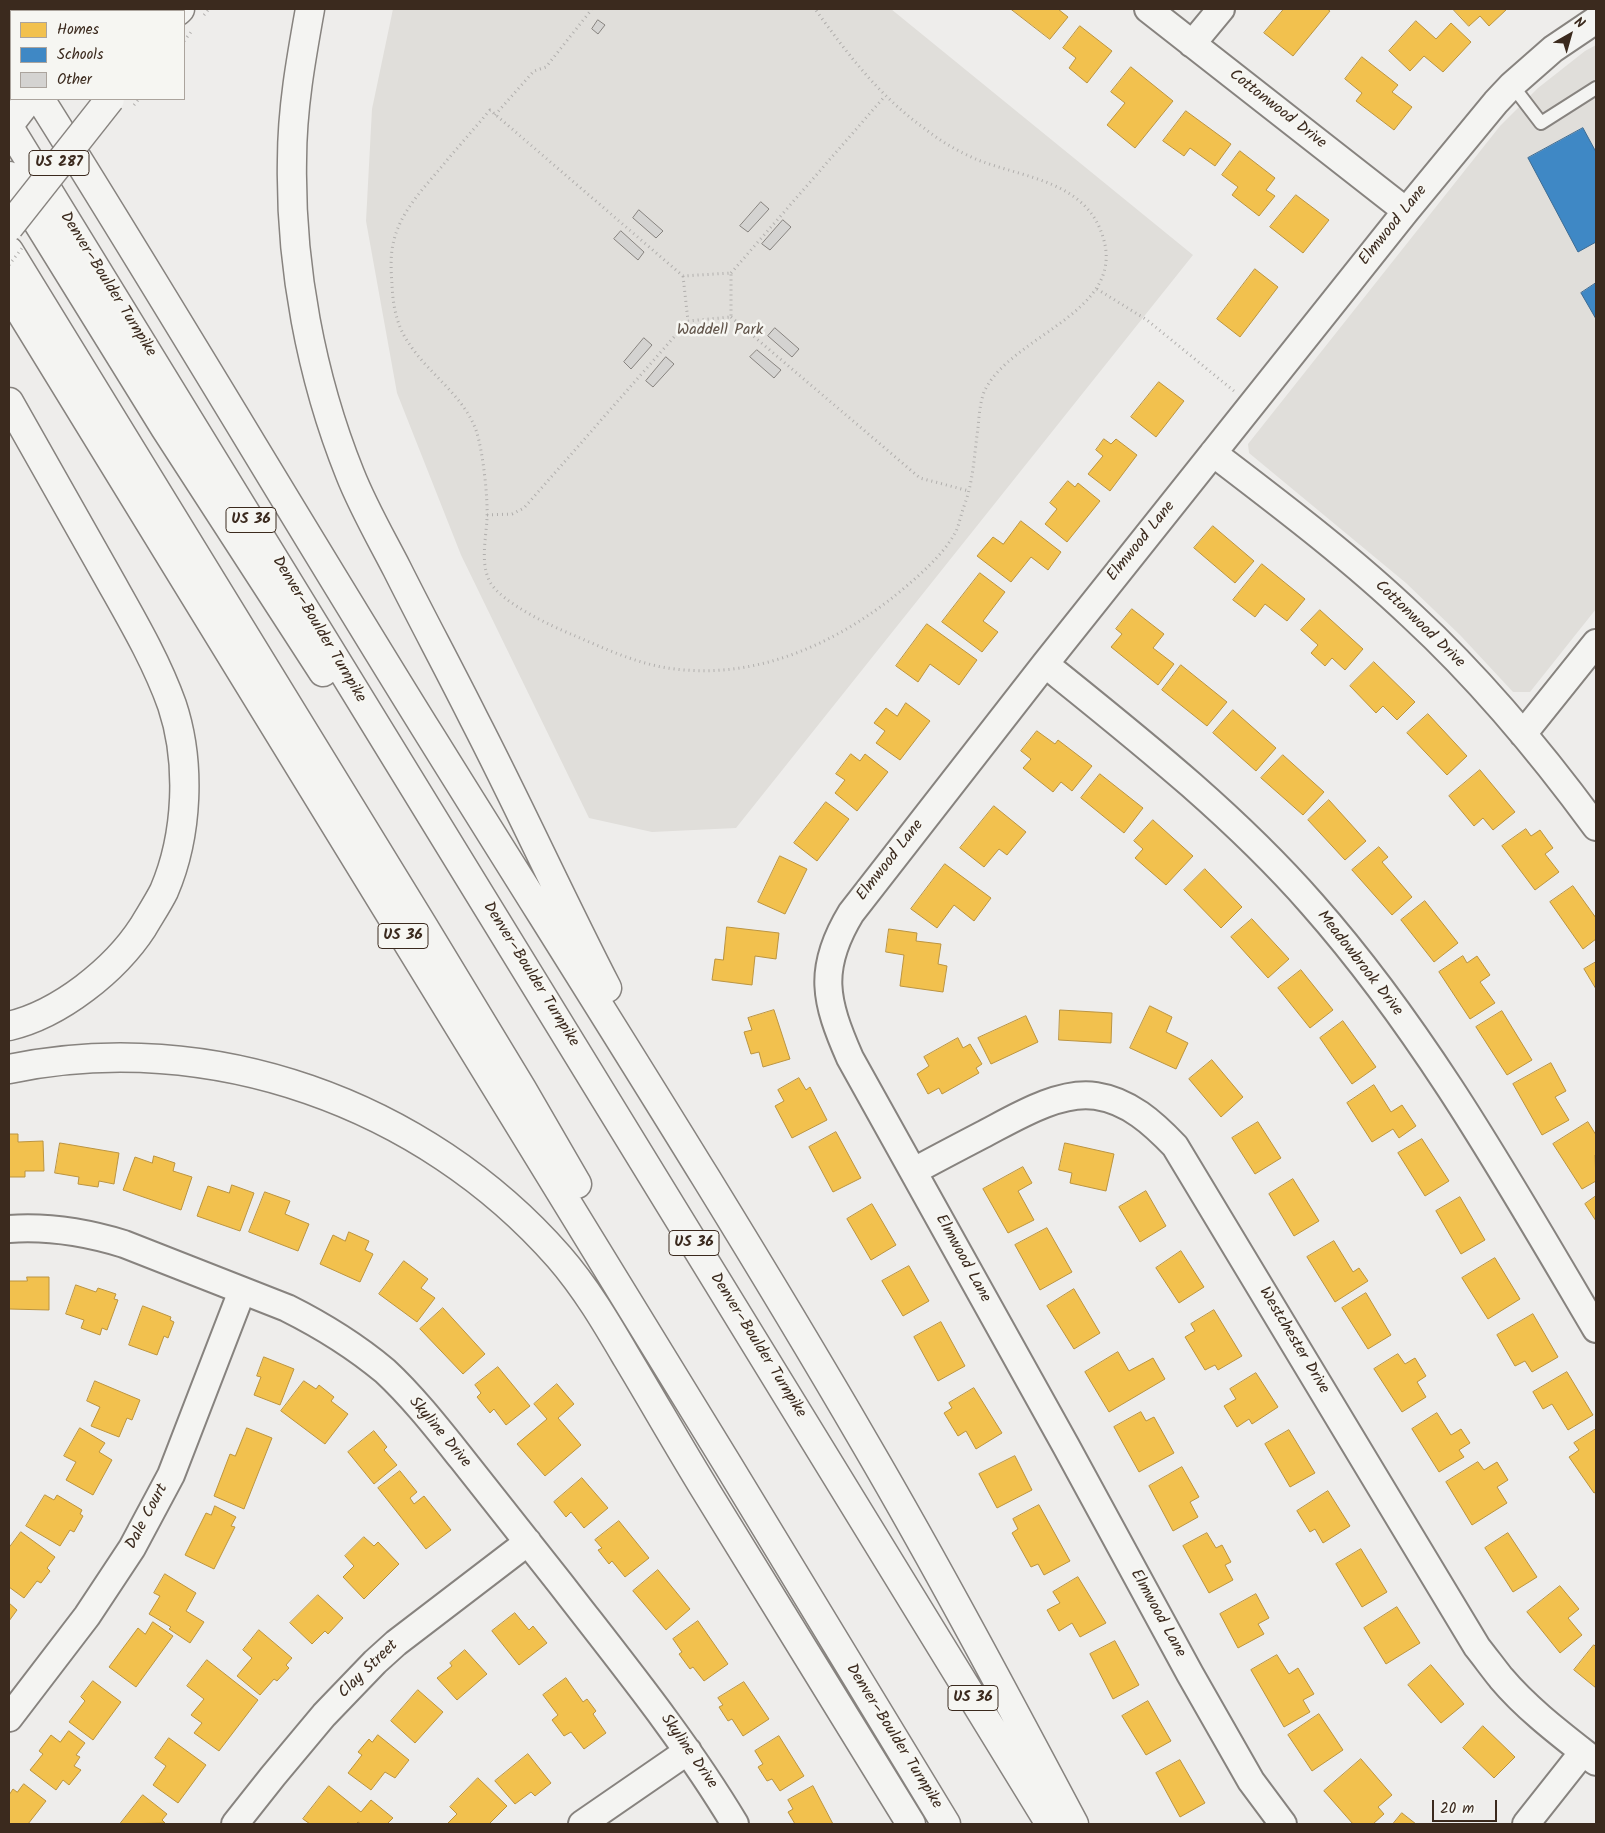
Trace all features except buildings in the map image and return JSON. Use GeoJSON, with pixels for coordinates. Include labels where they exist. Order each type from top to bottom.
{"type":"FeatureCollection","features":[{"type":"Feature","properties":{"kind":"main road"},"geometry":{"type":"LineString","coordinates":[[310,9],[301,60],[293,127],[292,215],[297,269],[307,326],[333,428],[350,476],[376,530],[475,721],[588,950],[698,1162]]}},
{"type":"Feature","properties":{"kind":"main road"},"geometry":{"type":"LineString","coordinates":[[9,126],[28,100]]}},
{"type":"Feature","properties":{"kind":"main road"},"geometry":{"type":"LineString","coordinates":[[41,100],[121,227],[428,733],[698,1162],[866,1444],[945,1585],[1074,1824]]}},
{"type":"Feature","properties":{"kind":"main road","name":"US 287"},"geometry":{"type":"LineString","coordinates":[[9,227],[109,100]]}},
{"type":"Feature","properties":{"kind":"main road","name":"Denver–Boulder Turnpike"},"geometry":{"type":"LineString","coordinates":[[9,126],[1050,1824]]}},
{"type":"Feature","properties":{"kind":"main road"},"geometry":{"type":"LineString","coordinates":[[9,176],[140,388],[289,620],[331,684],[492,913]]}},
{"type":"Feature","properties":{"kind":"main road"},"geometry":{"type":"LineString","coordinates":[[9,251],[522,1089],[642,1298],[797,1579]]}},
{"type":"Feature","properties":{"kind":"main road","name":"Denver–Boulder Turnpike"},"geometry":{"type":"LineString","coordinates":[[9,293],[946,1824]]}},
{"type":"Feature","properties":{"kind":"main road"},"geometry":{"type":"LineString","coordinates":[[9,402],[94,551],[154,664],[175,716],[182,746],[185,781],[180,832],[170,873],[156,906],[136,937],[111,967],[69,999],[38,1016],[9,1026]]}},
{"type":"Feature","properties":{"kind":"main road"},"geometry":{"type":"LineString","coordinates":[[9,1069],[38,1063],[119,1056],[198,1062],[244,1071],[314,1090],[350,1104],[412,1137],[481,1184],[536,1232],[577,1280],[616,1339],[701,1482],[911,1824]]}},
{"type":"Feature","properties":{"kind":"main road"},"geometry":{"type":"LineString","coordinates":[[896,1572],[1029,1824]]}},
{"type":"Feature","properties":{"kind":"street","name":"Cottonwood Drive"},"geometry":{"type":"LineString","coordinates":[[1148,9],[1406,211]]}},
{"type":"Feature","properties":{"kind":"street"},"geometry":{"type":"LineString","coordinates":[[1192,44],[1221,9]]}},
{"type":"Feature","properties":{"kind":"street","name":"Elmwood Lane"},"geometry":{"type":"LineString","coordinates":[[1283,1824],[1251,1781],[1190,1674],[850,1058],[835,1024],[828,988],[828,969],[833,947],[851,913],[1045,664],[1406,211],[1512,85],[1553,49],[1596,21]]}},
{"type":"Feature","properties":{"kind":"street","name":"Cottonwood Drive"},"geometry":{"type":"LineString","coordinates":[[1213,453],[1306,524],[1412,615],[1454,656],[1523,734],[1596,827]]}},
{"type":"Feature","properties":{"kind":"street"},"geometry":{"type":"LineString","coordinates":[[1523,734],[1596,643]]}},
{"type":"Feature","properties":{"kind":"street","name":"Meadowbrook Drive"},"geometry":{"type":"LineString","coordinates":[[1045,664],[1155,753],[1210,802],[1260,849],[1310,902],[1353,952],[1406,1023],[1464,1109],[1596,1329]]}},
{"type":"Feature","properties":{"kind":"street","name":"Westchester Drive"},"geometry":{"type":"LineString","coordinates":[[914,1171],[1027,1111],[1067,1097],[1095,1096],[1117,1102],[1138,1112],[1159,1129],[1175,1146],[1477,1647],[1502,1678],[1526,1703],[1590,1757]]}},
{"type":"Feature","properties":{"kind":"street","name":"Skyline Drive"},"geometry":{"type":"LineString","coordinates":[[9,1229],[52,1228],[99,1236],[124,1244],[305,1317],[347,1342],[384,1371],[441,1434],[668,1721],[736,1824]]}},
{"type":"Feature","properties":{"kind":"street","name":"Dale Court"},"geometry":{"type":"LineString","coordinates":[[9,1718],[87,1616],[132,1548],[171,1475],[242,1291]]}},
{"type":"Feature","properties":{"kind":"street","name":"Clay Street"},"geometry":{"type":"LineString","coordinates":[[235,1824],[272,1776],[324,1715],[375,1662],[396,1642],[528,1542]]}},
{"type":"Feature","properties":{"kind":"street"},"geometry":{"type":"LineString","coordinates":[[582,1824],[688,1751]]}},
{"type":"Feature","properties":{"kind":"street"},"geometry":{"type":"LineString","coordinates":[[1526,1824],[1590,1757]]}},
{"type":"Feature","properties":{"kind":"lane"},"geometry":{"type":"LineString","coordinates":[[1512,85],[1541,123],[1596,88]]}},
{"type":"Feature","properties":{"kind":"path"},"geometry":{"type":"LineString","coordinates":[[495,114],[534,71],[546,67],[592,9]]}},
{"type":"Feature","properties":{"kind":"path"},"geometry":{"type":"LineString","coordinates":[[688,321],[683,276],[490,110],[415,198],[400,222],[393,241],[391,266],[395,312],[401,331],[412,348],[466,410],[476,431],[482,456],[487,515],[486,571],[496,590],[513,604],[554,627],[622,656],[673,669],[715,672],[751,667],[790,657],[832,638],[867,618],[933,561],[955,534],[969,491],[980,412],[985,392],[998,373],[1020,352],[1076,310],[1097,289],[1107,262],[1104,240],[1098,223],[1085,205],[1066,190],[1045,181],[976,159],[924,129],[885,96],[860,69],[815,9]]}},
{"type":"Feature","properties":{"kind":"path"},"geometry":{"type":"LineString","coordinates":[[731,317],[730,273],[885,96]]}},
{"type":"Feature","properties":{"kind":"path"},"geometry":{"type":"LineString","coordinates":[[683,276],[730,273]]}},
{"type":"Feature","properties":{"kind":"path"},"geometry":{"type":"LineString","coordinates":[[1097,289],[1146,320],[1251,405]]}},
{"type":"Feature","properties":{"kind":"path"},"geometry":{"type":"LineString","coordinates":[[487,515],[512,514],[524,508],[688,321],[731,317],[920,478],[969,491]]}},
{"type":"Feature","properties":{"kind":"shaded area","name":"Waddell Park"},"geometry":{"type":"Polygon","coordinates":[[[393,9],[891,9],[1193,255],[736,828],[652,832],[589,818],[461,555],[397,393],[366,221],[372,109],[393,9]]]}},
{"type":"Feature","properties":{"kind":"shaded area"},"geometry":{"type":"Polygon","coordinates":[[[1596,45],[1596,609],[1530,692],[1513,692],[1460,635],[1406,583],[1249,453],[1248,444],[1500,126],[1538,88],[1585,51],[1596,45]]]}}]}
